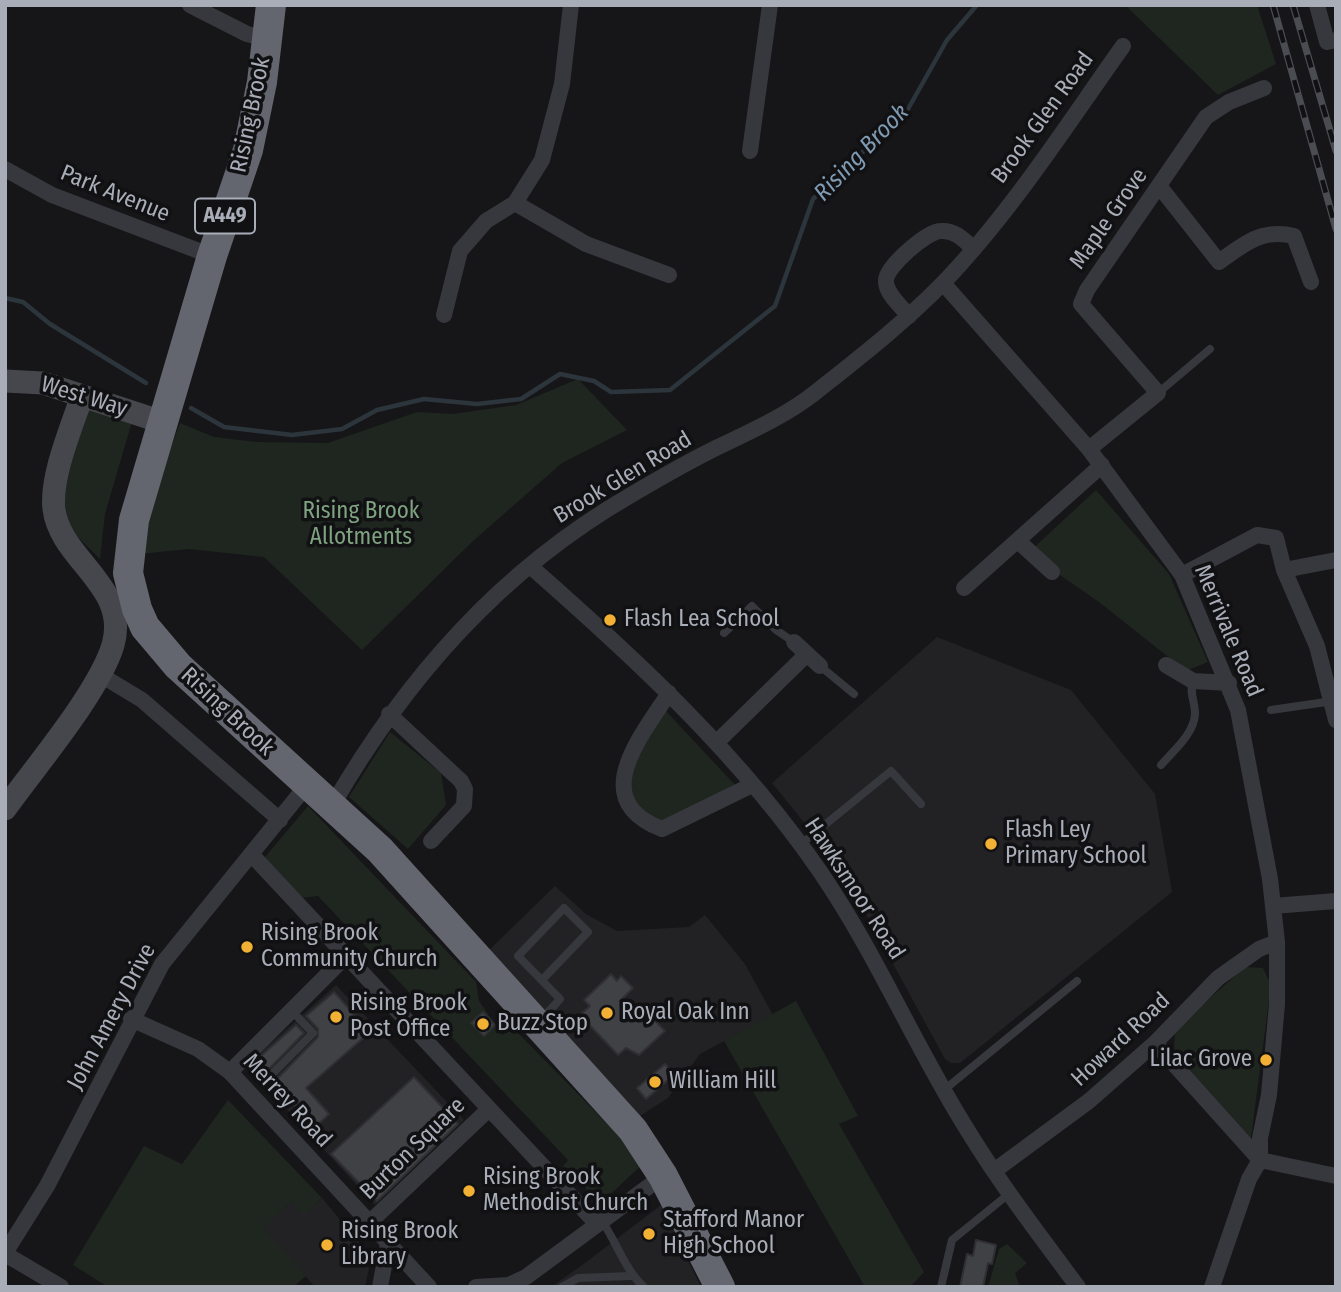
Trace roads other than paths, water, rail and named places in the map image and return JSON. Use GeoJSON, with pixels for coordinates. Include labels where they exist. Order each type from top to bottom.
{"type":"FeatureCollection","features":[{"type":"Feature","properties":{"kind":"highway","name":"Rising Brook"},"geometry":{"type":"LineString","coordinates":[[271,5],[248,150],[212,256],[162,422],[158,461],[134,520],[128,557],[131,589],[145,627],[160,647],[206,694],[332,806],[401,872],[536,1026],[633,1130],[663,1176],[720,1287]]}},
{"type":"Feature","properties":{"kind":"street"},"geometry":{"type":"LineString","coordinates":[[190,5],[247,34],[267,39]]}},
{"type":"Feature","properties":{"kind":"street"},"geometry":{"type":"LineString","coordinates":[[444,315],[460,250],[486,221],[515,203],[542,160],[562,83],[571,5]]}},
{"type":"Feature","properties":{"kind":"street"},"geometry":{"type":"LineString","coordinates":[[750,150],[770,5]]}},
{"type":"Feature","properties":{"kind":"street"},"geometry":{"type":"LineString","coordinates":[[1317,5],[1327,42],[1336,40]]}},
{"type":"Feature","properties":{"kind":"street","name":"Brook Glen Road"},"geometry":{"type":"LineString","coordinates":[[332,806],[389,714],[464,626],[530,566],[629,496],[769,422],[814,394],[909,316],[974,249],[1123,46]]}},
{"type":"Feature","properties":{"kind":"street","name":"Maple Grove"},"geometry":{"type":"LineString","coordinates":[[1158,393],[1081,304],[1087,290],[1206,117],[1229,102],[1264,88]]}},
{"type":"Feature","properties":{"kind":"street","name":"Park Avenue"},"geometry":{"type":"LineString","coordinates":[[5,169],[52,195],[212,256]]}},
{"type":"Feature","properties":{"kind":"street"},"geometry":{"type":"LineString","coordinates":[[1160,187],[1219,262],[1257,236],[1278,232],[1294,236],[1311,282]]}},
{"type":"Feature","properties":{"kind":"street"},"geometry":{"type":"LineString","coordinates":[[515,203],[586,244],[668,275]]}},
{"type":"Feature","properties":{"kind":"street"},"geometry":{"type":"LineString","coordinates":[[909,316],[888,290],[886,279],[890,267],[927,235],[940,230],[958,235],[974,249]]}},
{"type":"Feature","properties":{"kind":"street","name":"Merrivale Road"},"geometry":{"type":"LineString","coordinates":[[943,283],[1089,449],[1182,575],[1229,682],[1256,798],[1273,906],[1277,943],[1277,1004],[1269,1095],[1260,1138],[1260,1160],[1249,1179],[1212,1287]]}},
{"type":"Feature","properties":{"kind":"street","name":"West Way"},"geometry":{"type":"LineString","coordinates":[[5,381],[43,383],[162,422]]}},
{"type":"Feature","properties":{"kind":"street"},"geometry":{"type":"LineString","coordinates":[[1089,449],[1158,393]]}},
{"type":"Feature","properties":{"kind":"street"},"geometry":{"type":"LineString","coordinates":[[5,809],[99,674],[113,644],[111,606],[104,588],[64,537],[53,508],[55,487],[82,396]]}},
{"type":"Feature","properties":{"kind":"street"},"geometry":{"type":"LineString","coordinates":[[964,588],[1101,465]]}},
{"type":"Feature","properties":{"kind":"street"},"geometry":{"type":"LineString","coordinates":[[1182,575],[1257,535],[1276,538],[1284,570],[1317,646],[1333,694],[1336,720]]}},
{"type":"Feature","properties":{"kind":"street"},"geometry":{"type":"LineString","coordinates":[[1018,541],[1052,572]]}},
{"type":"Feature","properties":{"kind":"street"},"geometry":{"type":"LineString","coordinates":[[1284,570],[1336,561]]}},
{"type":"Feature","properties":{"kind":"street","name":"Hawksmoor Road"},"geometry":{"type":"LineString","coordinates":[[530,566],[669,693],[716,743],[800,845],[869,948],[944,1090],[994,1171],[1078,1287]]}},
{"type":"Feature","properties":{"kind":"street"},"geometry":{"type":"LineString","coordinates":[[794,642],[820,666]]}},
{"type":"Feature","properties":{"kind":"street"},"geometry":{"type":"LineString","coordinates":[[716,743],[807,654]]}},
{"type":"Feature","properties":{"kind":"street"},"geometry":{"type":"LineString","coordinates":[[1166,665],[1193,681],[1229,682]]}},
{"type":"Feature","properties":{"kind":"street"},"geometry":{"type":"LineString","coordinates":[[99,674],[142,700],[280,820]]}},
{"type":"Feature","properties":{"kind":"street"},"geometry":{"type":"LineString","coordinates":[[669,693],[628,761],[623,782],[625,799],[632,813],[662,829],[752,785]]}},
{"type":"Feature","properties":{"kind":"street"},"geometry":{"type":"LineString","coordinates":[[389,714],[461,781],[465,789],[464,806],[431,841]]}},
{"type":"Feature","properties":{"kind":"street","name":"John Amery Drive"},"geometry":{"type":"LineString","coordinates":[[5,1254],[47,1186],[131,1019],[162,964],[307,785]]}},
{"type":"Feature","properties":{"kind":"street","name":"Burton Square"},"geometry":{"type":"LineString","coordinates":[[252,855],[600,1223]]}},
{"type":"Feature","properties":{"kind":"street"},"geometry":{"type":"LineString","coordinates":[[1273,906],[1336,901]]}},
{"type":"Feature","properties":{"kind":"street","name":"Howard Road"},"geometry":{"type":"LineString","coordinates":[[994,1171],[1089,1101],[1155,1043],[1219,978],[1259,949],[1277,943]]}},
{"type":"Feature","properties":{"kind":"street"},"geometry":{"type":"LineString","coordinates":[[229,1072],[347,955]]}},
{"type":"Feature","properties":{"kind":"street","name":"Merrey Road"},"geometry":{"type":"LineString","coordinates":[[131,1019],[198,1049],[229,1072],[429,1287]]}},
{"type":"Feature","properties":{"kind":"street"},"geometry":{"type":"LineString","coordinates":[[1155,1043],[1260,1160],[1336,1176]]}},
{"type":"Feature","properties":{"kind":"street","name":"Burton Square"},"geometry":{"type":"LineString","coordinates":[[369,1223],[489,1108]]}},
{"type":"Feature","properties":{"kind":"street"},"geometry":{"type":"LineString","coordinates":[[475,1287],[509,1285],[526,1277],[663,1176]]}},
{"type":"Feature","properties":{"kind":"street"},"geometry":{"type":"LineString","coordinates":[[380,1287],[387,1244]]}},
{"type":"Feature","properties":{"kind":"street"},"geometry":{"type":"LineString","coordinates":[[5,1254],[61,1287]]}},
{"type":"Feature","properties":{"kind":"lane"},"geometry":{"type":"LineString","coordinates":[[1158,393],[1210,349]]}},
{"type":"Feature","properties":{"kind":"lane"},"geometry":{"type":"LineString","coordinates":[[724,633],[751,606],[776,631],[794,642]]}},
{"type":"Feature","properties":{"kind":"lane"},"geometry":{"type":"LineString","coordinates":[[820,666],[854,694]]}},
{"type":"Feature","properties":{"kind":"lane"},"geometry":{"type":"LineString","coordinates":[[1161,765],[1193,728],[1195,712],[1190,692],[1193,681]]}},
{"type":"Feature","properties":{"kind":"lane"},"geometry":{"type":"LineString","coordinates":[[1271,710],[1333,694]]}},
{"type":"Feature","properties":{"kind":"lane"},"geometry":{"type":"LineString","coordinates":[[800,845],[891,771],[921,804]]}},
{"type":"Feature","properties":{"kind":"lane"},"geometry":{"type":"LineString","coordinates":[[536,1026],[560,999],[518,956],[564,908],[588,932],[542,980]]}},
{"type":"Feature","properties":{"kind":"lane"},"geometry":{"type":"LineString","coordinates":[[944,1090],[1077,981]]}},
{"type":"Feature","properties":{"kind":"lane"},"geometry":{"type":"LineString","coordinates":[[274,1072],[313,1033],[291,1010]]}},
{"type":"Feature","properties":{"kind":"lane"},"geometry":{"type":"LineString","coordinates":[[941,1287],[952,1240],[1010,1193]]}},
{"type":"Feature","properties":{"kind":"lane"},"geometry":{"type":"LineString","coordinates":[[600,1223],[618,1245],[631,1276],[644,1287]]}},
{"type":"Feature","properties":{"kind":"lane"},"geometry":{"type":"LineString","coordinates":[[562,1287],[578,1278],[631,1276]]}},
{"type":"Feature","properties":{"kind":"waterway","name":"Rising Brook"},"geometry":{"type":"LineString","coordinates":[[191,408],[224,427],[292,435],[342,429],[377,410],[424,399],[477,404],[521,399],[560,374],[594,381],[611,392],[670,390],[775,306],[813,199],[908,109],[947,40],[977,5]]}},
{"type":"Feature","properties":{"kind":"waterway","name":"Rising Brook"},"geometry":{"type":"LineString","coordinates":[[5,298],[23,302],[50,324],[146,383]]}},
{"type":"Feature","properties":{"kind":"railway"},"geometry":{"type":"LineString","coordinates":[[1273,5],[1336,229]]}},
{"type":"Feature","properties":{"kind":"railway"},"geometry":{"type":"LineString","coordinates":[[1293,5],[1336,151]]}},
{"type":"Feature","properties":{"kind":"place","name":"Flash Lea School"},"geometry":{"type":"Point","coordinates":[610,620]}},
{"type":"Feature","properties":{"kind":"place","name":"Flash Ley Primary School"},"geometry":{"type":"Point","coordinates":[991,844]}},
{"type":"Feature","properties":{"kind":"place","name":"Rising Brook Community Church"},"geometry":{"type":"Point","coordinates":[247,947]}},
{"type":"Feature","properties":{"kind":"place","name":"Royal Oak Inn"},"geometry":{"type":"Point","coordinates":[607,1013]}},
{"type":"Feature","properties":{"kind":"place","name":"Rising Brook Post Office"},"geometry":{"type":"Point","coordinates":[336,1017]}},
{"type":"Feature","properties":{"kind":"place","name":"Buzz Stop"},"geometry":{"type":"Point","coordinates":[483,1024]}},
{"type":"Feature","properties":{"kind":"place","name":"Lilac Grove"},"geometry":{"type":"Point","coordinates":[1266,1060]}},
{"type":"Feature","properties":{"kind":"place","name":"William Hill"},"geometry":{"type":"Point","coordinates":[655,1082]}},
{"type":"Feature","properties":{"kind":"place","name":"Rising Brook Methodist Church"},"geometry":{"type":"Point","coordinates":[469,1191]}},
{"type":"Feature","properties":{"kind":"place","name":"Stafford Manor High School"},"geometry":{"type":"Point","coordinates":[649,1234]}},
{"type":"Feature","properties":{"kind":"place","name":"Rising Brook Library"},"geometry":{"type":"Point","coordinates":[327,1245]}},
{"type":"Feature","properties":{"kind":"park label","name":"Rising Brook Allotments"},"geometry":{"type":"Point","coordinates":[361,525]}}]}
